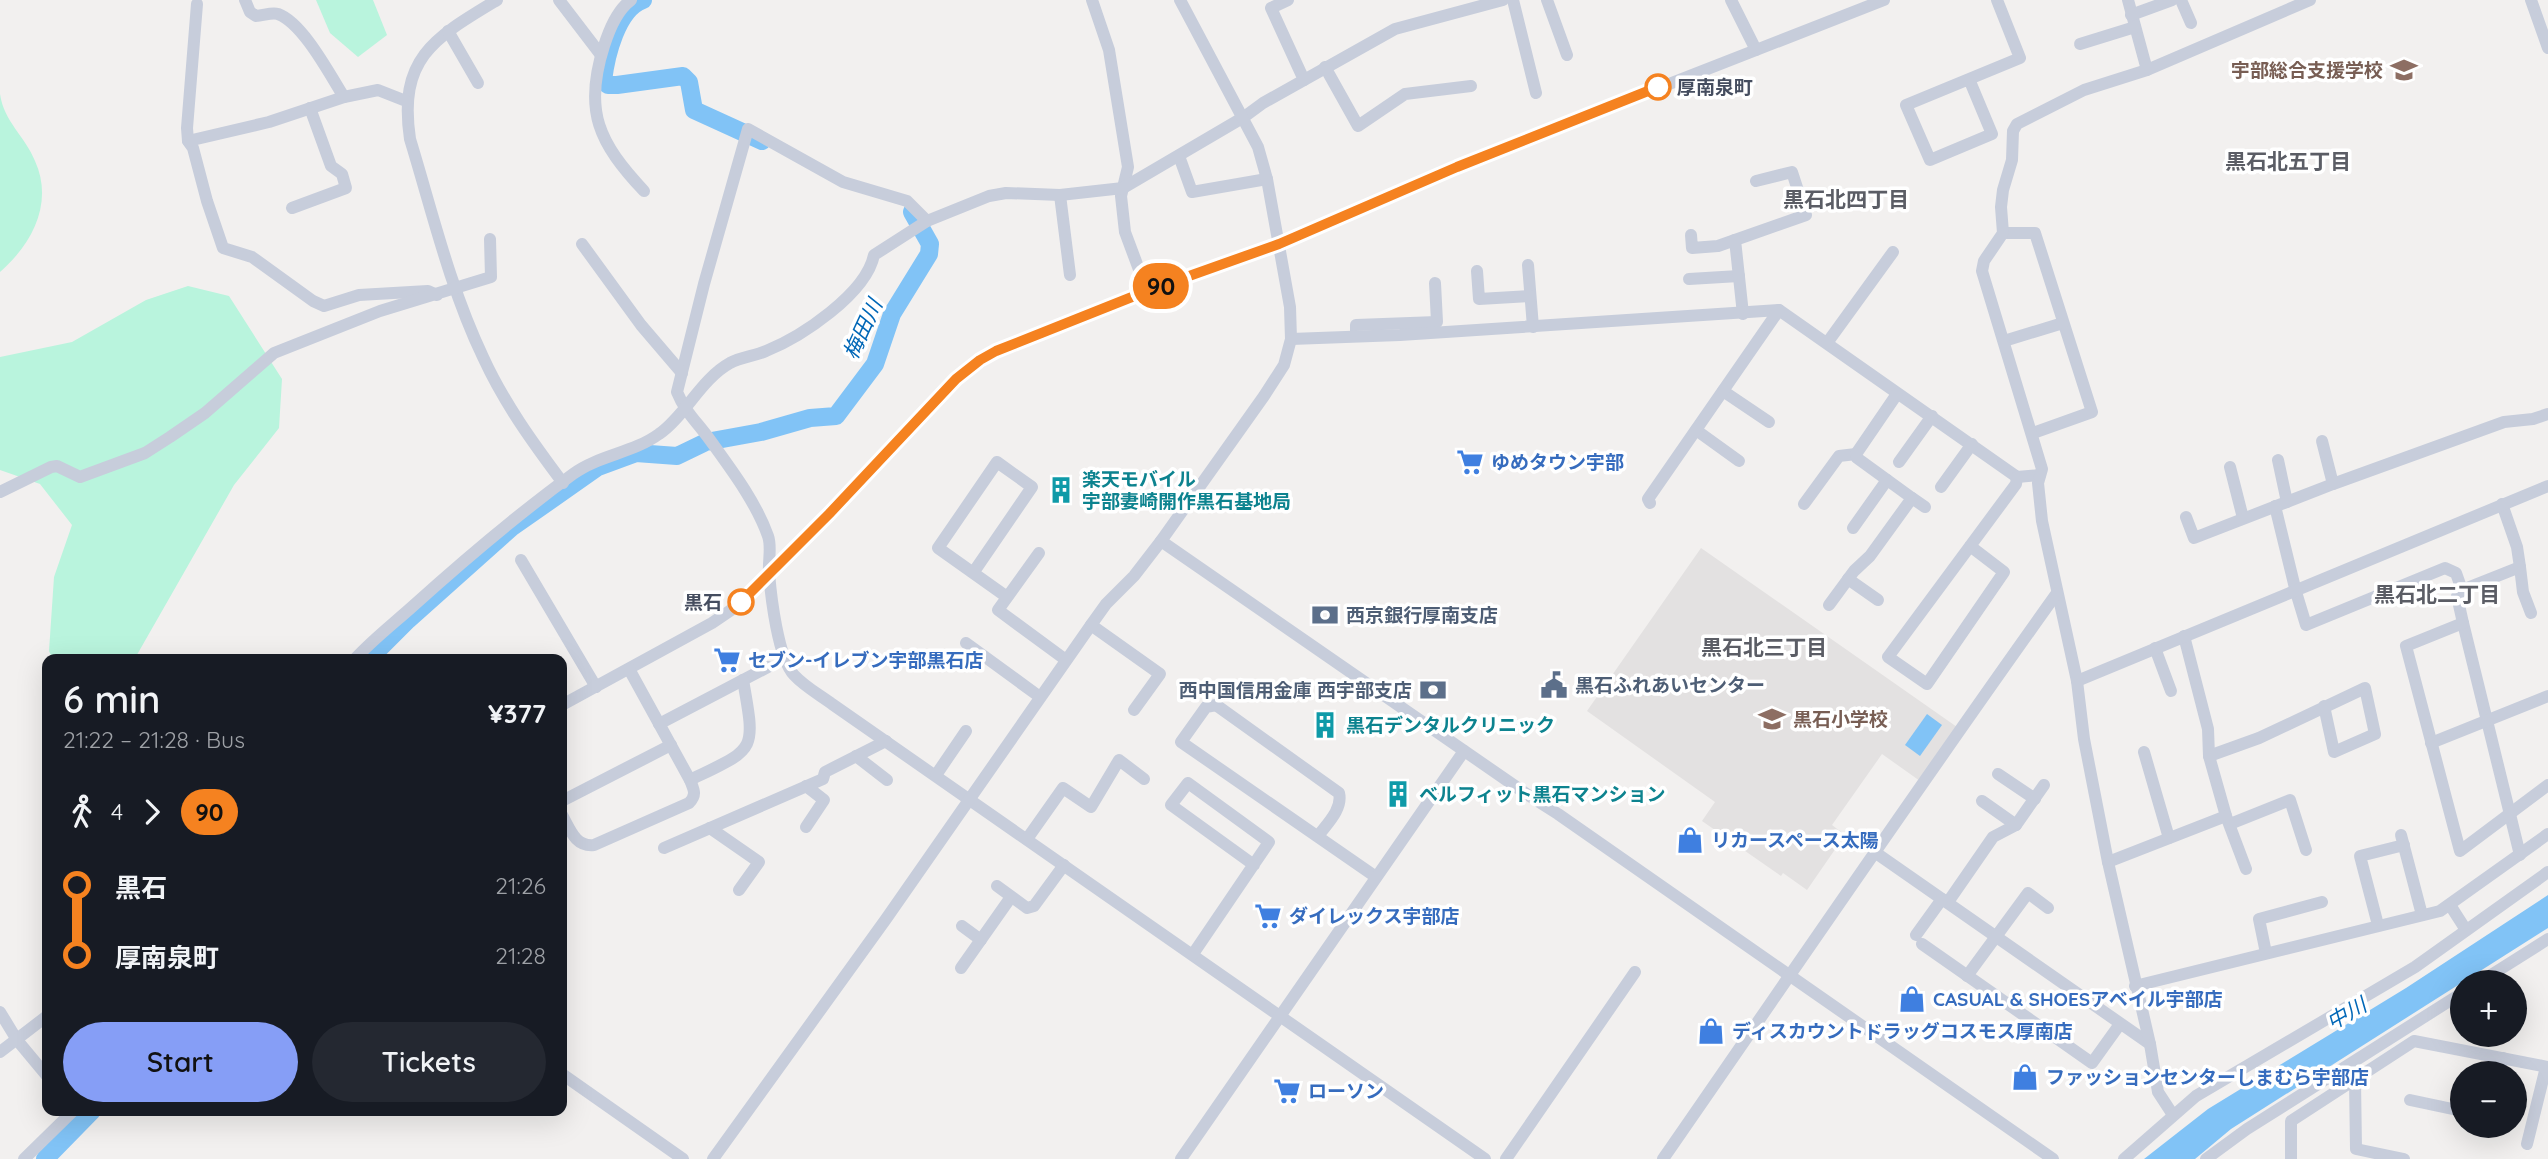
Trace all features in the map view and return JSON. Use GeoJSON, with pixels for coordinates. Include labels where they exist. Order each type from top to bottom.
{"type":"FeatureCollection","features":[{"type":"Feature","properties":{"kind":"street"},"geometry":{"type":"LineString","coordinates":[[245,0],[250,12],[256,16],[274,13],[282,16],[298,30],[344,97]]}},
{"type":"Feature","properties":{"kind":"street"},"geometry":{"type":"LineString","coordinates":[[496,0],[448,31],[432,44],[420,60],[406,102],[410,139],[456,287],[482,356],[503,398],[563,483]]}},
{"type":"Feature","properties":{"kind":"street"},"geometry":{"type":"LineString","coordinates":[[559,0],[601,55]]}},
{"type":"Feature","properties":{"kind":"street"},"geometry":{"type":"LineString","coordinates":[[631,0],[611,26],[593,89],[600,131],[615,159],[644,191]]}},
{"type":"Feature","properties":{"kind":"street"},"geometry":{"type":"LineString","coordinates":[[1091,0],[1108,50],[1128,167],[1121,196],[1125,232],[1147,291]]}},
{"type":"Feature","properties":{"kind":"street"},"geometry":{"type":"LineString","coordinates":[[713,1159],[1106,604],[1134,576],[1161,541],[1278,374],[1291,339],[1290,307],[1267,179],[1258,147],[1244,117],[1181,0]]}},
{"type":"Feature","properties":{"kind":"street"},"geometry":{"type":"LineString","coordinates":[[1289,0],[1271,8],[1304,80]]}},
{"type":"Feature","properties":{"kind":"street"},"geometry":{"type":"LineString","coordinates":[[359,654],[377,634],[398,620],[494,535],[573,474],[660,434],[712,377],[732,361],[766,351],[802,332],[826,314],[857,288],[872,267],[874,256],[923,223],[989,196],[1006,193],[1060,195],[1123,188],[1325,67],[1395,29],[1503,0]]}},
{"type":"Feature","properties":{"kind":"street"},"geometry":{"type":"LineString","coordinates":[[1513,0],[1536,93]]}},
{"type":"Feature","properties":{"kind":"street"},"geometry":{"type":"LineString","coordinates":[[1547,0],[1567,55]]}},
{"type":"Feature","properties":{"kind":"street"},"geometry":{"type":"LineString","coordinates":[[1731,0],[1756,50]]}},
{"type":"Feature","properties":{"kind":"street"},"geometry":{"type":"LineString","coordinates":[[567,702],[737,606],[829,514],[964,371],[996,351],[1147,291],[1279,244],[1457,167],[1884,0]]}},
{"type":"Feature","properties":{"kind":"street"},"geometry":{"type":"LineString","coordinates":[[1969,79],[1992,134],[1930,160],[1906,105],[1969,79],[2021,58],[1997,0]]}},
{"type":"Feature","properties":{"kind":"street"},"geometry":{"type":"LineString","coordinates":[[2127,0],[2147,70]]}},
{"type":"Feature","properties":{"kind":"street"},"geometry":{"type":"LineString","coordinates":[[2080,44],[2133,21],[2172,0]]}},
{"type":"Feature","properties":{"kind":"street"},"geometry":{"type":"LineString","coordinates":[[2181,0],[2191,23]]}},
{"type":"Feature","properties":{"kind":"street"},"geometry":{"type":"LineString","coordinates":[[2173,1115],[2158,1092],[2150,1044],[2108,862],[2084,739],[2077,681],[2042,522],[2038,483],[2042,469],[1982,271],[1984,261],[2003,233],[2003,190],[2012,160],[2013,131],[2017,124],[2084,90],[2147,70],[2310,0]]}},
{"type":"Feature","properties":{"kind":"street"},"geometry":{"type":"LineString","coordinates":[[2531,0],[2548,48]]}},
{"type":"Feature","properties":{"kind":"street"},"geometry":{"type":"LineString","coordinates":[[197,4],[188,141],[193,148],[223,248],[252,257],[324,306],[359,295],[429,291],[438,295]]}},
{"type":"Feature","properties":{"kind":"street"},"geometry":{"type":"LineString","coordinates":[[448,31],[478,83]]}},
{"type":"Feature","properties":{"kind":"street"},"geometry":{"type":"LineString","coordinates":[[1325,67],[1358,126],[1405,94],[1471,86]]}},
{"type":"Feature","properties":{"kind":"street"},"geometry":{"type":"LineString","coordinates":[[188,141],[269,122],[344,97],[378,90],[406,102]]}},
{"type":"Feature","properties":{"kind":"street"},"geometry":{"type":"LineString","coordinates":[[292,208],[346,188],[342,174],[331,166],[310,108]]}},
{"type":"Feature","properties":{"kind":"street"},"geometry":{"type":"LineString","coordinates":[[923,223],[907,201],[832,177],[746,133],[677,392],[684,408],[712,442],[761,519],[769,540],[769,572],[781,648],[793,674],[1485,1159]]}},
{"type":"Feature","properties":{"kind":"street"},"geometry":{"type":"LineString","coordinates":[[1179,156],[1192,192],[1267,179]]}},
{"type":"Feature","properties":{"kind":"street"},"geometry":{"type":"LineString","coordinates":[[1691,235],[1692,248],[1718,246],[1806,215],[1792,172],[1756,181]]}},
{"type":"Feature","properties":{"kind":"street"},"geometry":{"type":"LineString","coordinates":[[1060,195],[1070,275]]}},
{"type":"Feature","properties":{"kind":"street"},"geometry":{"type":"LineString","coordinates":[[2003,233],[2035,233],[2092,412],[2033,433]]}},
{"type":"Feature","properties":{"kind":"street"},"geometry":{"type":"LineString","coordinates":[[0,492],[51,467],[57,466],[80,477],[145,453],[205,413],[274,353],[380,311],[491,277],[490,239]]}},
{"type":"Feature","properties":{"kind":"street"},"geometry":{"type":"LineString","coordinates":[[1735,240],[1743,314]]}},
{"type":"Feature","properties":{"kind":"street"},"geometry":{"type":"LineString","coordinates":[[582,244],[641,325],[682,373]]}},
{"type":"Feature","properties":{"kind":"street"},"geometry":{"type":"LineString","coordinates":[[1827,343],[1893,252]]}},
{"type":"Feature","properties":{"kind":"street"},"geometry":{"type":"LineString","coordinates":[[1528,265],[1533,327]]}},
{"type":"Feature","properties":{"kind":"street"},"geometry":{"type":"LineString","coordinates":[[1477,271],[1479,299],[1530,296]]}},
{"type":"Feature","properties":{"kind":"street"},"geometry":{"type":"LineString","coordinates":[[1689,280],[1739,276]]}},
{"type":"Feature","properties":{"kind":"street"},"geometry":{"type":"LineString","coordinates":[[1356,335],[1356,325],[1437,322],[1435,283]]}},
{"type":"Feature","properties":{"kind":"street"},"geometry":{"type":"LineString","coordinates":[[1291,339],[1400,335],[1779,310],[2017,477],[2040,475]]}},
{"type":"Feature","properties":{"kind":"street"},"geometry":{"type":"LineString","coordinates":[[1650,503],[1648,499],[1779,310]]}},
{"type":"Feature","properties":{"kind":"street"},"geometry":{"type":"LineString","coordinates":[[2004,341],[2063,323]]}},
{"type":"Feature","properties":{"kind":"street"},"geometry":{"type":"LineString","coordinates":[[1723,391],[1769,422]]}},
{"type":"Feature","properties":{"kind":"street"},"geometry":{"type":"LineString","coordinates":[[1804,504],[1839,456],[1856,454],[1897,394]]}},
{"type":"Feature","properties":{"kind":"street"},"geometry":{"type":"LineString","coordinates":[[2186,517],[2194,538],[2504,422],[2548,414]]}},
{"type":"Feature","properties":{"kind":"street"},"geometry":{"type":"LineString","coordinates":[[1899,463],[1932,416]]}},
{"type":"Feature","properties":{"kind":"street"},"geometry":{"type":"LineString","coordinates":[[1696,430],[1739,461]]}},
{"type":"Feature","properties":{"kind":"street"},"geometry":{"type":"LineString","coordinates":[[2322,441],[2333,484]]}},
{"type":"Feature","properties":{"kind":"street"},"geometry":{"type":"LineString","coordinates":[[1941,487],[1972,444]]}},
{"type":"Feature","properties":{"kind":"street"},"geometry":{"type":"LineString","coordinates":[[1856,454],[1857,458],[1925,507]]}},
{"type":"Feature","properties":{"kind":"street"},"geometry":{"type":"LineString","coordinates":[[2278,460],[2281,504],[2296,592],[2306,625],[2445,568],[2456,573],[2462,590]]}},
{"type":"Feature","properties":{"kind":"street"},"geometry":{"type":"LineString","coordinates":[[973,573],[1032,487],[997,462],[937,548],[1007,597]]}},
{"type":"Feature","properties":{"kind":"street"},"geometry":{"type":"LineString","coordinates":[[2230,467],[2243,519]]}},
{"type":"Feature","properties":{"kind":"street"},"geometry":{"type":"LineString","coordinates":[[1970,546],[2004,572],[1927,684],[1888,657],[1970,546],[2016,484],[2017,477]]}},
{"type":"Feature","properties":{"kind":"street"},"geometry":{"type":"LineString","coordinates":[[1853,528],[1887,480]]}},
{"type":"Feature","properties":{"kind":"street"},"geometry":{"type":"LineString","coordinates":[[2077,681],[2548,485]]}},
{"type":"Feature","properties":{"kind":"street"},"geometry":{"type":"LineString","coordinates":[[1829,605],[1870,556],[1912,498]]}},
{"type":"Feature","properties":{"kind":"street"},"geometry":{"type":"LineString","coordinates":[[2502,504],[2517,547],[2523,592],[2531,613]]}},
{"type":"Feature","properties":{"kind":"street"},"geometry":{"type":"LineString","coordinates":[[1161,541],[2053,1159]]}},
{"type":"Feature","properties":{"kind":"street"},"geometry":{"type":"LineString","coordinates":[[1039,553],[998,610],[1066,660]]}},
{"type":"Feature","properties":{"kind":"street"},"geometry":{"type":"LineString","coordinates":[[521,560],[596,687]]}},
{"type":"Feature","properties":{"kind":"street"},"geometry":{"type":"LineString","coordinates":[[2520,567],[2462,590],[2457,596],[2520,855]]}},
{"type":"Feature","properties":{"kind":"street"},"geometry":{"type":"LineString","coordinates":[[1849,579],[1878,600]]}},
{"type":"Feature","properties":{"kind":"street"},"geometry":{"type":"LineString","coordinates":[[1663,1159],[2057,593]]}},
{"type":"Feature","properties":{"kind":"street"},"geometry":{"type":"LineString","coordinates":[[2463,622],[2406,646],[2460,851],[2548,785]]}},
{"type":"Feature","properties":{"kind":"street"},"geometry":{"type":"LineString","coordinates":[[1091,625],[1160,674],[1134,710]]}},
{"type":"Feature","properties":{"kind":"street"},"geometry":{"type":"LineString","coordinates":[[2184,636],[2208,729],[2209,756],[2246,869]]}},
{"type":"Feature","properties":{"kind":"street"},"geometry":{"type":"LineString","coordinates":[[966,643],[1040,697]]}},
{"type":"Feature","properties":{"kind":"street"},"geometry":{"type":"LineString","coordinates":[[2155,648],[2171,691]]}},
{"type":"Feature","properties":{"kind":"street"},"geometry":{"type":"LineString","coordinates":[[659,724],[768,667]]}},
{"type":"Feature","properties":{"kind":"street"},"geometry":{"type":"LineString","coordinates":[[567,824],[575,839],[582,844],[594,845],[690,803],[695,792],[629,669]]}},
{"type":"Feature","properties":{"kind":"street"},"geometry":{"type":"LineString","coordinates":[[690,780],[739,757],[745,749],[751,737],[743,680]]}},
{"type":"Feature","properties":{"kind":"street"},"geometry":{"type":"LineString","coordinates":[[2209,756],[2259,738],[2324,706],[2365,688],[2375,734],[2334,752],[2324,706]]}},
{"type":"Feature","properties":{"kind":"street"},"geometry":{"type":"LineString","coordinates":[[2431,743],[2548,696]]}},
{"type":"Feature","properties":{"kind":"street"},"geometry":{"type":"LineString","coordinates":[[1318,836],[1338,808],[1341,800],[1339,793],[1216,705],[1206,707],[1181,742],[1376,877]]}},
{"type":"Feature","properties":{"kind":"street"},"geometry":{"type":"LineString","coordinates":[[936,775],[966,731]]}},
{"type":"Feature","properties":{"kind":"street"},"geometry":{"type":"LineString","coordinates":[[664,848],[823,779],[825,772],[886,741]]}},
{"type":"Feature","properties":{"kind":"street"},"geometry":{"type":"LineString","coordinates":[[567,799],[671,745]]}},
{"type":"Feature","properties":{"kind":"street"},"geometry":{"type":"LineString","coordinates":[[1181,1159],[1464,751]]}},
{"type":"Feature","properties":{"kind":"street"},"geometry":{"type":"LineString","coordinates":[[2144,752],[2169,838]]}},
{"type":"Feature","properties":{"kind":"street"},"geometry":{"type":"LineString","coordinates":[[856,756],[887,780]]}},
{"type":"Feature","properties":{"kind":"street"},"geometry":{"type":"LineString","coordinates":[[1027,839],[1063,788],[1091,807],[1119,760],[1144,779]]}},
{"type":"Feature","properties":{"kind":"street"},"geometry":{"type":"LineString","coordinates":[[1998,774],[2035,799]]}},
{"type":"Feature","properties":{"kind":"street"},"geometry":{"type":"LineString","coordinates":[[1193,954],[1254,865],[1269,842],[1188,783],[1171,805],[1254,865]]}},
{"type":"Feature","properties":{"kind":"street"},"geometry":{"type":"LineString","coordinates":[[2044,785],[2016,825],[1993,837],[1919,939],[1967,976],[2092,1063],[2120,1024]]}},
{"type":"Feature","properties":{"kind":"street"},"geometry":{"type":"LineString","coordinates":[[806,786],[824,800],[806,827]]}},
{"type":"Feature","properties":{"kind":"street"},"geometry":{"type":"LineString","coordinates":[[1982,800],[2016,825]]}},
{"type":"Feature","properties":{"kind":"street"},"geometry":{"type":"LineString","coordinates":[[2108,862],[2169,838],[2290,800],[2306,850]]}},
{"type":"Feature","properties":{"kind":"street"},"geometry":{"type":"LineString","coordinates":[[710,828],[759,862],[739,890]]}},
{"type":"Feature","properties":{"kind":"street"},"geometry":{"type":"LineString","coordinates":[[2135,986],[2422,915],[2450,905],[2548,834]]}},
{"type":"Feature","properties":{"kind":"street"},"geometry":{"type":"LineString","coordinates":[[2378,925],[2360,856],[2402,840],[2422,915]]}},
{"type":"Feature","properties":{"kind":"street"},"geometry":{"type":"LineString","coordinates":[[1876,853],[2150,1044]]}},
{"type":"Feature","properties":{"kind":"street"},"geometry":{"type":"LineString","coordinates":[[997,886],[1027,908],[1034,906],[1064,864]]}},
{"type":"Feature","properties":{"kind":"street"},"geometry":{"type":"LineString","coordinates":[[2124,1159],[2196,1096],[2415,967],[2548,872]]}},
{"type":"Feature","properties":{"kind":"street"},"geometry":{"type":"LineString","coordinates":[[1967,976],[2028,893],[2048,908]]}},
{"type":"Feature","properties":{"kind":"street"},"geometry":{"type":"LineString","coordinates":[[961,968],[1012,897]]}},
{"type":"Feature","properties":{"kind":"street"},"geometry":{"type":"LineString","coordinates":[[2266,953],[2259,919],[2322,902]]}},
{"type":"Feature","properties":{"kind":"street"},"geometry":{"type":"LineString","coordinates":[[2450,905],[2466,930]]}},
{"type":"Feature","properties":{"kind":"street"},"geometry":{"type":"LineString","coordinates":[[962,926],[981,940]]}},
{"type":"Feature","properties":{"kind":"street"},"geometry":{"type":"LineString","coordinates":[[2499,970],[2548,939]]}},
{"type":"Feature","properties":{"kind":"street"},"geometry":{"type":"LineString","coordinates":[[1506,1159],[1634,972]]}},
{"type":"Feature","properties":{"kind":"street"},"geometry":{"type":"LineString","coordinates":[[2206,1159],[2247,1129],[2450,1001]]}},
{"type":"Feature","properties":{"kind":"street"},"geometry":{"type":"LineString","coordinates":[[0,1012],[17,1040],[42,1070]]}},
{"type":"Feature","properties":{"kind":"street"},"geometry":{"type":"LineString","coordinates":[[0,1052],[42,1020]]}},
{"type":"Feature","properties":{"kind":"street"},"geometry":{"type":"LineString","coordinates":[[2291,1159],[2291,1121],[2414,1041],[2547,1067],[2528,1144]]}},
{"type":"Feature","properties":{"kind":"street"},"geometry":{"type":"LineString","coordinates":[[567,1078],[683,1159]]}},
{"type":"Feature","properties":{"kind":"street"},"geometry":{"type":"LineString","coordinates":[[2355,1080],[2356,1149],[2404,1159]]}},
{"type":"Feature","properties":{"kind":"street"},"geometry":{"type":"LineString","coordinates":[[2410,1100],[2450,1108]]}},
{"type":"Feature","properties":{"kind":"street"},"geometry":{"type":"LineString","coordinates":[[24,1159],[68,1116]]}},
{"type":"Feature","properties":{"kind":"shaded area","name":"黒石小学校"},"geometry":{"type":"Polygon","coordinates":[[[1701,548],[1957,727],[1920,781],[1882,754],[1832,825],[1845,835],[1807,890],[1783,873],[1781,876],[1702,821],[1715,802],[1587,711],[1701,548]]]}},
{"type":"Feature","properties":{"kind":"green space"},"geometry":{"type":"Polygon","coordinates":[[[316,0],[373,0],[387,35],[358,57],[330,33],[316,0]]]}},
{"type":"Feature","properties":{"kind":"green space"},"geometry":{"type":"Polygon","coordinates":[[[0,94],[10,121],[35,161],[42,192],[37,222],[30,236],[22,249],[0,272],[0,94]]]}},
{"type":"Feature","properties":{"kind":"green space"},"geometry":{"type":"Polygon","coordinates":[[[188,286],[229,296],[282,379],[279,428],[234,485],[137,654],[50,654],[54,577],[72,525],[40,484],[0,470],[0,357],[72,342],[146,300],[188,286]]]}},
{"type":"Feature","properties":{"kind":"water"},"geometry":{"type":"Polygon","coordinates":[[[1927,714],[1942,725],[1920,756],[1905,745],[1927,714]]]}},
{"type":"Feature","properties":{"kind":"water"},"geometry":{"type":"Polygon","coordinates":[[[2548,895],[2548,928],[2482,970],[2450,970],[2450,990],[2231,1129],[2195,1159],[2144,1159],[2208,1109],[2406,988],[2548,895]]]}},
{"type":"Feature","properties":{"kind":"waterway","name":"梅田川"},"geometry":{"type":"LineString","coordinates":[[643,0],[626,13],[614,34],[603,81],[608,85],[617,85],[683,76],[689,82],[694,110],[762,141]]}},
{"type":"Feature","properties":{"kind":"waterway","name":"梅田川"},"geometry":{"type":"LineString","coordinates":[[374,654],[511,528],[598,467],[636,453],[677,456],[706,442],[761,432],[810,418],[836,416],[875,364],[892,314],[929,254],[930,244],[912,212]]}},
{"type":"Feature","properties":{"kind":"waterway","name":"梅田川"},"geometry":{"type":"LineString","coordinates":[[45,1159],[87,1116]]}},
{"type":"Feature","properties":{"kind":"bus line","name":"90"},"geometry":{"type":"LineString","coordinates":[[741,602],[829,514],[964,371],[996,351],[1147,291],[1279,244],[1457,167],[1658,87]]}},
{"type":"Feature","properties":{"kind":"place","name":"宇部総合支援学校"},"geometry":{"type":"Point","coordinates":[2404,70]}},
{"type":"Feature","properties":{"kind":"place","name":"厚南泉町"},"geometry":{"type":"Point","coordinates":[1658,87]}},
{"type":"Feature","properties":{"kind":"place","name":"ゆめタウン宇部"},"geometry":{"type":"Point","coordinates":[1470,462]}},
{"type":"Feature","properties":{"kind":"place","name":"楽天モバイル 宇部妻崎開作黒石基地局"},"geometry":{"type":"Point","coordinates":[1061,490]}},
{"type":"Feature","properties":{"kind":"place","name":"黒石"},"geometry":{"type":"Point","coordinates":[741,602]}},
{"type":"Feature","properties":{"kind":"place","name":"西京銀行厚南支店"},"geometry":{"type":"Point","coordinates":[1325,615]}},
{"type":"Feature","properties":{"kind":"place","name":"セブン-イレブン宇部黒石店"},"geometry":{"type":"Point","coordinates":[727,660]}},
{"type":"Feature","properties":{"kind":"place","name":"黒石ふれあいセンター"},"geometry":{"type":"Point","coordinates":[1554,685]}},
{"type":"Feature","properties":{"kind":"place","name":"西中国信用金庫 西宇部支店"},"geometry":{"type":"Point","coordinates":[1433,690]}},
{"type":"Feature","properties":{"kind":"place","name":"黒石小学校"},"geometry":{"type":"Point","coordinates":[1772,719]}},
{"type":"Feature","properties":{"kind":"place","name":"黒石デンタルクリニック"},"geometry":{"type":"Point","coordinates":[1325,725]}},
{"type":"Feature","properties":{"kind":"place","name":"ベルフィット黒石マンション"},"geometry":{"type":"Point","coordinates":[1398,794]}},
{"type":"Feature","properties":{"kind":"place","name":"リカースペース太陽"},"geometry":{"type":"Point","coordinates":[1690,840]}},
{"type":"Feature","properties":{"kind":"place","name":"ダイレックス宇部店"},"geometry":{"type":"Point","coordinates":[1268,916]}},
{"type":"Feature","properties":{"kind":"place","name":"CASUAL & SHOESアベイル宇部店"},"geometry":{"type":"Point","coordinates":[1912,999]}},
{"type":"Feature","properties":{"kind":"place","name":"ディスカウントドラッグコスモス厚南店"},"geometry":{"type":"Point","coordinates":[1711,1031]}},
{"type":"Feature","properties":{"kind":"place","name":"ファッションセンターしまむら宇部店"},"geometry":{"type":"Point","coordinates":[2025,1077]}},
{"type":"Feature","properties":{"kind":"place","name":"ローソン"},"geometry":{"type":"Point","coordinates":[1287,1091]}},
{"type":"Feature","properties":{"kind":"district","name":"黒石北五丁目"},"geometry":{"type":"Point","coordinates":[2288,161]}},
{"type":"Feature","properties":{"kind":"district","name":"黒石北四丁目"},"geometry":{"type":"Point","coordinates":[1846,199]}},
{"type":"Feature","properties":{"kind":"district","name":"黒石北二丁目"},"geometry":{"type":"Point","coordinates":[2437,594]}},
{"type":"Feature","properties":{"kind":"district","name":"黒石北三丁目"},"geometry":{"type":"Point","coordinates":[1764,647]}},
{"type":"Feature","properties":{"kind":"water label","name":"中川"},"geometry":{"type":"Point","coordinates":[2346,1013]}}]}
